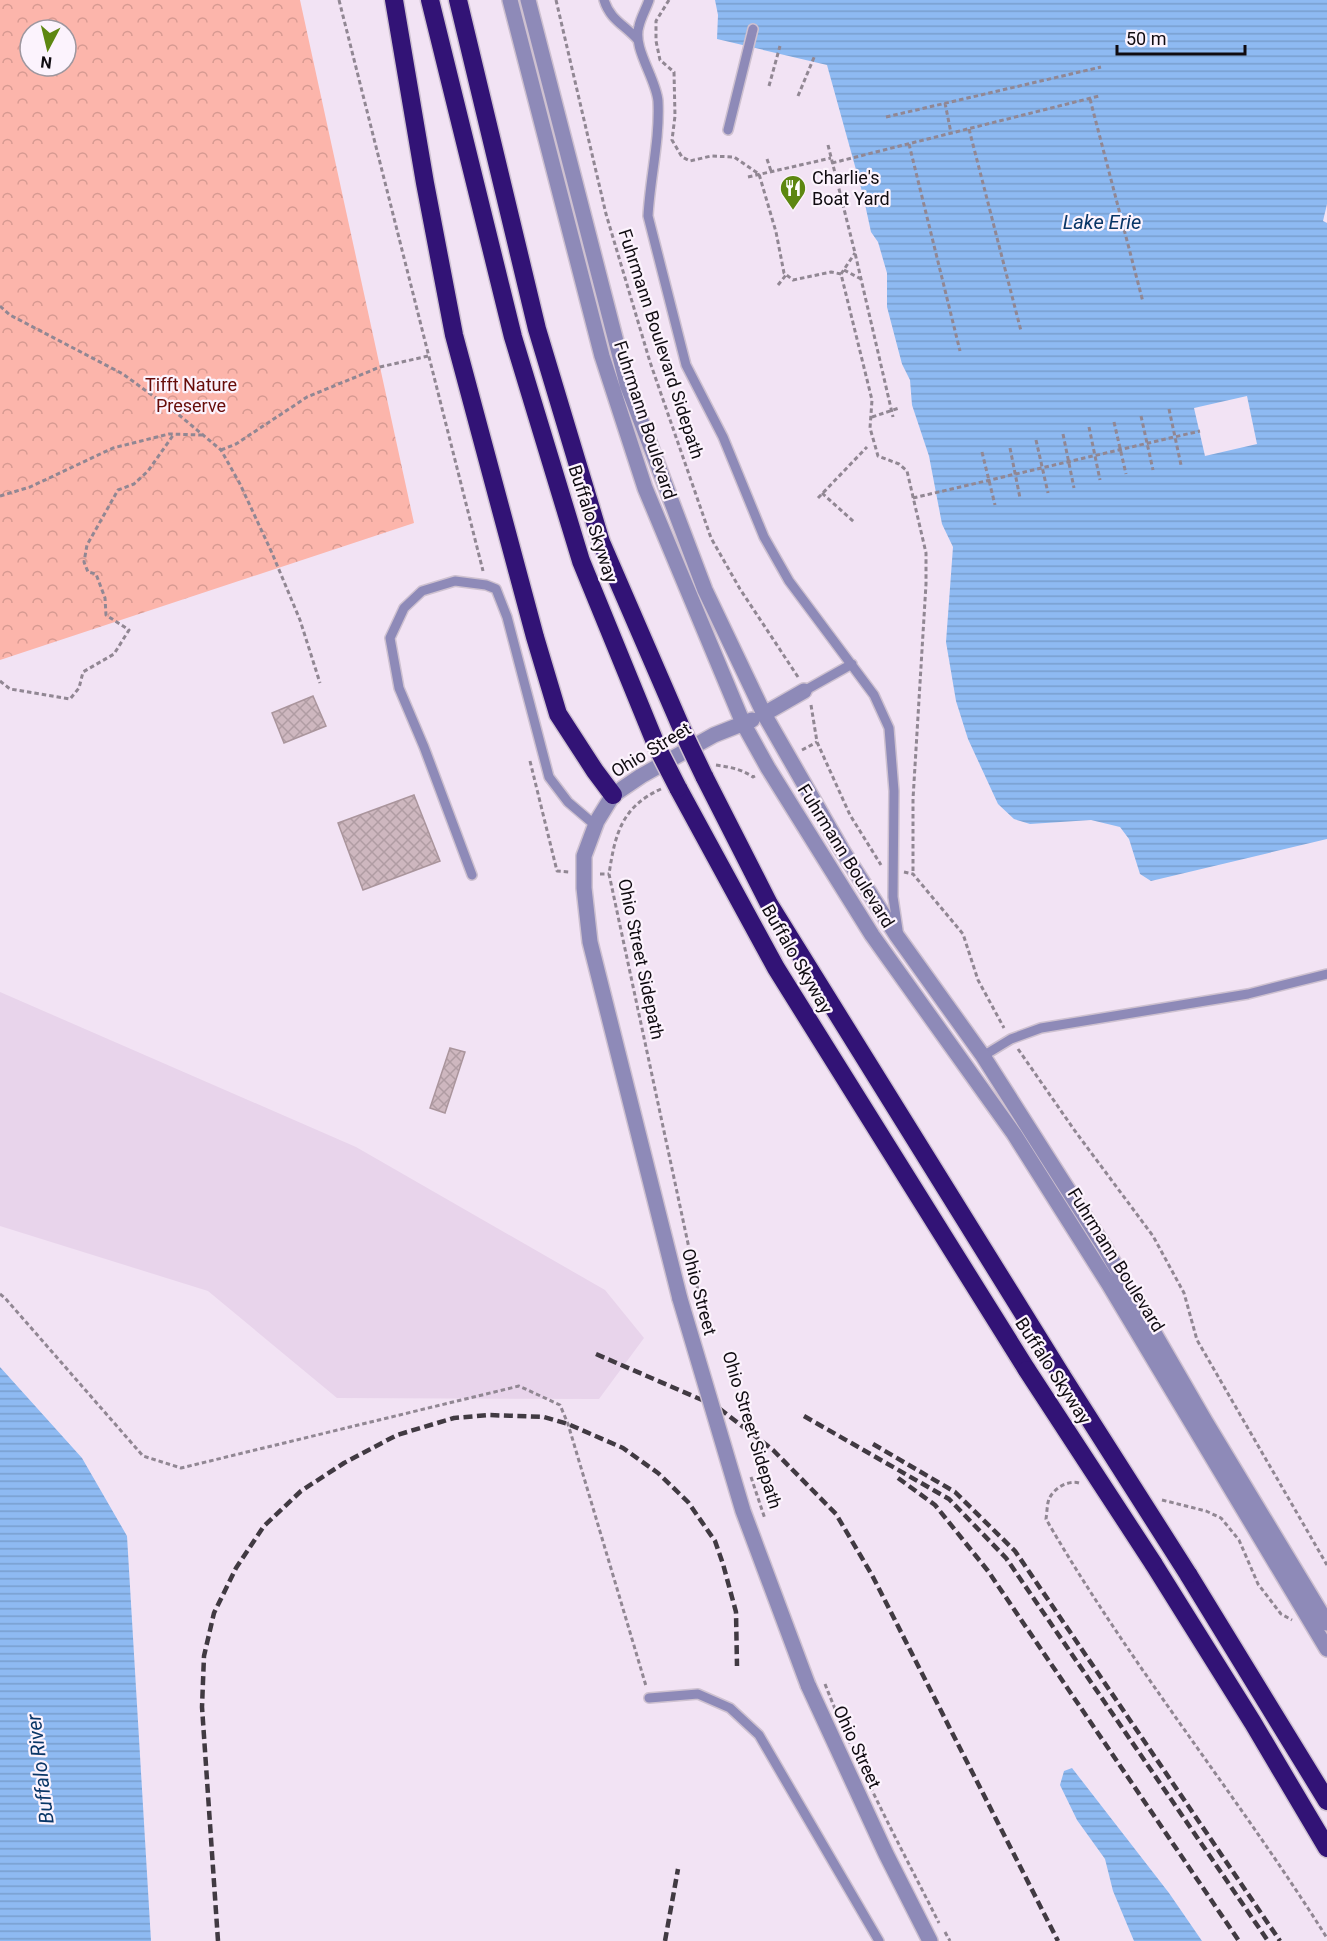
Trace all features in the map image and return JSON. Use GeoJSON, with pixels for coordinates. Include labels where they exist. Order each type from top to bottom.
{"type":"FeatureCollection","features":[{"type":"Feature","properties":{"kind":"highway"},"geometry":{"type":"LineString","coordinates":[[394,0],[454,335],[535,637],[558,714],[613,795]]}},
{"type":"Feature","properties":{"kind":"highway","name":"Buffalo Skyway"},"geometry":{"type":"LineString","coordinates":[[430,0],[513,336],[577,550],[673,787],[776,968],[1027,1370],[1153,1563],[1253,1723],[1327,1848]]}},
{"type":"Feature","properties":{"kind":"highway","name":"Buffalo Skyway"},"geometry":{"type":"LineString","coordinates":[[458,0],[537,329],[601,542],[684,734],[706,773],[769,904],[1062,1376],[1188,1574],[1327,1801]]}},
{"type":"Feature","properties":{"kind":"street","name":"Fuhrmann Boulevard"},"geometry":{"type":"LineString","coordinates":[[510,0],[602,356],[645,488],[743,723],[768,768],[872,935],[1014,1134],[1101,1273],[1327,1649]]}},
{"type":"Feature","properties":{"kind":"street","name":"Fuhrmann Boulevard"},"geometry":{"type":"LineString","coordinates":[[528,0],[627,384],[705,590],[764,714],[842,850],[902,944],[982,1056],[1105,1248],[1210,1431],[1327,1623]]}},
{"type":"Feature","properties":{"kind":"street","name":"Ohio Street"},"geometry":{"type":"LineString","coordinates":[[807,698],[714,735],[641,776],[613,795],[596,825],[584,856],[584,888],[590,942],[680,1299],[743,1511],[808,1685],[886,1854],[930,1941]]}},
{"type":"Feature","properties":{"kind":"street"},"geometry":{"type":"LineString","coordinates":[[966,1067],[982,1056]]}},
{"type":"Feature","properties":{"kind":"lane"},"geometry":{"type":"LineString","coordinates":[[604,0],[612,18],[627,28],[638,40]]}},
{"type":"Feature","properties":{"kind":"lane"},"geometry":{"type":"LineString","coordinates":[[650,0],[638,26],[638,40],[658,99],[657,145],[648,216],[686,365],[723,436],[764,537],[789,581],[874,695],[889,728],[894,790],[893,897],[896,923],[902,944]]}},
{"type":"Feature","properties":{"kind":"lane"},"geometry":{"type":"LineString","coordinates":[[728,130],[753,29]]}},
{"type":"Feature","properties":{"kind":"lane"},"geometry":{"type":"LineString","coordinates":[[472,875],[424,747],[399,688],[390,638],[404,608],[422,591],[455,582],[486,585],[496,589],[507,617],[549,777],[568,802],[596,825]]}},
{"type":"Feature","properties":{"kind":"lane"},"geometry":{"type":"LineString","coordinates":[[807,698],[852,664]]}},
{"type":"Feature","properties":{"kind":"lane"},"geometry":{"type":"LineString","coordinates":[[982,1056],[1011,1039],[1041,1028],[1248,994],[1327,974]]}},
{"type":"Feature","properties":{"kind":"lane"},"geometry":{"type":"LineString","coordinates":[[649,1698],[698,1694],[730,1708],[759,1735],[879,1941]]}},
{"type":"Feature","properties":{"kind":"path"},"geometry":{"type":"LineString","coordinates":[[339,0],[484,576]]}},
{"type":"Feature","properties":{"kind":"path","name":"Fuhrmann Boulevard Sidepath"},"geometry":{"type":"LineString","coordinates":[[556,0],[606,214],[650,362],[711,538],[740,589],[797,674]]}},
{"type":"Feature","properties":{"kind":"path"},"geometry":{"type":"LineString","coordinates":[[669,0],[657,21],[656,41],[660,60],[674,72],[675,116],[672,140],[682,157],[690,161],[711,156],[734,157],[759,174],[786,274],[794,280],[831,272],[841,274]]}},
{"type":"Feature","properties":{"kind":"path"},"geometry":{"type":"LineString","coordinates":[[769,86],[780,46]]}},
{"type":"Feature","properties":{"kind":"path"},"geometry":{"type":"LineString","coordinates":[[798,96],[816,55]]}},
{"type":"Feature","properties":{"kind":"path"},"geometry":{"type":"LineString","coordinates":[[886,117],[1101,67]]}},
{"type":"Feature","properties":{"kind":"path"},"geometry":{"type":"LineString","coordinates":[[832,163],[1099,96]]}},
{"type":"Feature","properties":{"kind":"path"},"geometry":{"type":"LineString","coordinates":[[1090,99],[1143,302]]}},
{"type":"Feature","properties":{"kind":"path"},"geometry":{"type":"LineString","coordinates":[[945,103],[951,133]]}},
{"type":"Feature","properties":{"kind":"path"},"geometry":{"type":"LineString","coordinates":[[969,129],[1021,331]]}},
{"type":"Feature","properties":{"kind":"path"},"geometry":{"type":"LineString","coordinates":[[909,144],[960,351]]}},
{"type":"Feature","properties":{"kind":"path"},"geometry":{"type":"LineString","coordinates":[[828,145],[893,417]]}},
{"type":"Feature","properties":{"kind":"path"},"geometry":{"type":"LineString","coordinates":[[748,177],[831,158]]}},
{"type":"Feature","properties":{"kind":"path"},"geometry":{"type":"LineString","coordinates":[[767,159],[771,172]]}},
{"type":"Feature","properties":{"kind":"path"},"geometry":{"type":"LineString","coordinates":[[855,253],[841,274],[872,400],[870,428],[879,456],[899,464],[907,471],[926,554],[913,799],[913,874],[963,934],[978,980],[1004,1028]]}},
{"type":"Feature","properties":{"kind":"path"},"geometry":{"type":"LineString","coordinates":[[844,269],[861,279]]}},
{"type":"Feature","properties":{"kind":"path"},"geometry":{"type":"LineString","coordinates":[[778,285],[786,274]]}},
{"type":"Feature","properties":{"kind":"path"},"geometry":{"type":"LineString","coordinates":[[0,306],[10,315],[123,374],[221,450],[240,484],[276,562],[300,620],[320,683]]}},
{"type":"Feature","properties":{"kind":"path"},"geometry":{"type":"LineString","coordinates":[[221,450],[236,444],[307,397],[380,367],[428,356]]}},
{"type":"Feature","properties":{"kind":"path"},"geometry":{"type":"LineString","coordinates":[[872,417],[899,408]]}},
{"type":"Feature","properties":{"kind":"path"},"geometry":{"type":"LineString","coordinates":[[1169,409],[1181,465]]}},
{"type":"Feature","properties":{"kind":"path"},"geometry":{"type":"LineString","coordinates":[[1141,416],[1154,470]]}},
{"type":"Feature","properties":{"kind":"path"},"geometry":{"type":"LineString","coordinates":[[1114,422],[1126,474]]}},
{"type":"Feature","properties":{"kind":"path"},"geometry":{"type":"LineString","coordinates":[[1089,427],[1100,480]]}},
{"type":"Feature","properties":{"kind":"path"},"geometry":{"type":"LineString","coordinates":[[913,498],[1200,431]]}},
{"type":"Feature","properties":{"kind":"path"},"geometry":{"type":"LineString","coordinates":[[0,496],[30,487],[113,448],[169,434],[203,435]]}},
{"type":"Feature","properties":{"kind":"path"},"geometry":{"type":"LineString","coordinates":[[0,681],[10,689],[70,699],[79,688],[83,672],[114,654],[129,630],[106,615],[105,598],[96,574],[88,572],[84,562],[87,545],[118,490],[134,484],[148,471],[174,434]]}},
{"type":"Feature","properties":{"kind":"path"},"geometry":{"type":"LineString","coordinates":[[1063,434],[1074,488]]}},
{"type":"Feature","properties":{"kind":"path"},"geometry":{"type":"LineString","coordinates":[[1036,440],[1048,493]]}},
{"type":"Feature","properties":{"kind":"path"},"geometry":{"type":"LineString","coordinates":[[818,498],[866,447]]}},
{"type":"Feature","properties":{"kind":"path"},"geometry":{"type":"LineString","coordinates":[[1010,447],[1020,498]]}},
{"type":"Feature","properties":{"kind":"path"},"geometry":{"type":"LineString","coordinates":[[982,452],[995,505]]}},
{"type":"Feature","properties":{"kind":"path"},"geometry":{"type":"LineString","coordinates":[[822,493],[854,522]]}},
{"type":"Feature","properties":{"kind":"path"},"geometry":{"type":"LineString","coordinates":[[807,698],[817,742],[850,815],[877,860],[886,869]]}},
{"type":"Feature","properties":{"kind":"path"},"geometry":{"type":"LineString","coordinates":[[798,752],[817,742]]}},
{"type":"Feature","properties":{"kind":"path"},"geometry":{"type":"LineString","coordinates":[[706,773],[717,765],[744,771],[753,777]]}},
{"type":"Feature","properties":{"kind":"path","name":"Ohio Street Sidepath"},"geometry":{"type":"LineString","coordinates":[[673,787],[648,795],[624,817],[613,847],[609,874],[708,1331]]}},
{"type":"Feature","properties":{"kind":"path"},"geometry":{"type":"LineString","coordinates":[[900,872],[913,874]]}},
{"type":"Feature","properties":{"kind":"path"},"geometry":{"type":"LineString","coordinates":[[604,874],[609,874]]}},
{"type":"Feature","properties":{"kind":"path"},"geometry":{"type":"LineString","coordinates":[[1022,1055],[1153,1236],[1184,1293],[1197,1340],[1327,1565]]}},
{"type":"Feature","properties":{"kind":"path"},"geometry":{"type":"LineString","coordinates":[[0,1294],[143,1456],[181,1468],[519,1386],[560,1406],[568,1424],[649,1698]]}},
{"type":"Feature","properties":{"kind":"path","name":"Ohio Street Sidepath"},"geometry":{"type":"LineString","coordinates":[[750,1473],[766,1524]]}},
{"type":"Feature","properties":{"kind":"path"},"geometry":{"type":"LineString","coordinates":[[1085,1484],[1074,1481],[1060,1486],[1049,1499],[1046,1520],[1140,1667],[1286,1874],[1327,1938]]}},
{"type":"Feature","properties":{"kind":"path"},"geometry":{"type":"LineString","coordinates":[[1160,1500],[1206,1511],[1221,1518],[1239,1540],[1258,1584],[1281,1614],[1290,1620],[1299,1619]]}},
{"type":"Feature","properties":{"kind":"path"},"geometry":{"type":"LineString","coordinates":[[822,1676],[888,1822],[939,1923]]}},
{"type":"Feature","properties":{"kind":"shaded area"},"geometry":{"type":"Polygon","coordinates":[[[0,992],[356,1147],[605,1290],[644,1338],[599,1399],[337,1398],[208,1291],[0,1226],[0,992]]]}},
{"type":"Feature","properties":{"kind":"green space","name":"Tifft Nature Preserve"},"geometry":{"type":"Polygon","coordinates":[[[0,0],[300,0],[414,523],[0,660],[0,0]]]}},
{"type":"Feature","properties":{"kind":"water","name":"Lake Erie"},"geometry":{"type":"Polygon","coordinates":[[[715,0],[1327,0],[1327,204],[1323,221],[1327,223],[1327,839],[1151,881],[1140,874],[1129,839],[1120,827],[1091,820],[1030,824],[1014,819],[998,804],[968,739],[956,701],[946,642],[953,547],[942,524],[929,456],[912,405],[910,380],[902,364],[887,307],[887,273],[878,242],[871,232],[827,65],[717,39],[718,15],[715,0]]]}},
{"type":"Feature","properties":{"kind":"water","name":"Buffalo River"},"geometry":{"type":"Polygon","coordinates":[[[0,1367],[82,1458],[127,1536],[151,1941],[0,1941],[0,1367]]]}},
{"type":"Feature","properties":{"kind":"water"},"geometry":{"type":"Polygon","coordinates":[[[1072,1768],[1169,1893],[1202,1941],[1134,1941],[1113,1891],[1105,1859],[1077,1820],[1060,1785],[1064,1771],[1072,1768]]]}},
{"type":"Feature","properties":{"kind":"pier"},"geometry":{"type":"Polygon","coordinates":[[[1247,396],[1257,444],[1205,456],[1194,408],[1247,396]]]}},
{"type":"Feature","properties":{"kind":"building"},"geometry":{"type":"Polygon","coordinates":[[[313,696],[326,726],[284,743],[272,713],[313,696]]]}},
{"type":"Feature","properties":{"kind":"building"},"geometry":{"type":"Polygon","coordinates":[[[414,795],[440,861],[363,890],[338,823],[414,795]]]}},
{"type":"Feature","properties":{"kind":"building"},"geometry":{"type":"Polygon","coordinates":[[[450,1048],[465,1052],[445,1113],[430,1108],[450,1048]]]}},
{"type":"Feature","properties":{"kind":"railway"},"geometry":{"type":"LineString","coordinates":[[596,1354],[716,1406],[773,1450],[836,1514],[872,1575],[1058,1941]]}},
{"type":"Feature","properties":{"kind":"railway"},"geometry":{"type":"LineString","coordinates":[[218,1941],[202,1707],[204,1656],[214,1613],[236,1568],[264,1526],[301,1491],[344,1463],[397,1435],[454,1418],[489,1415],[544,1417],[568,1424],[623,1448],[658,1473],[688,1502],[715,1541],[736,1612],[737,1666]]}},
{"type":"Feature","properties":{"kind":"railway"},"geometry":{"type":"LineString","coordinates":[[804,1416],[949,1499],[1006,1558],[1268,1941]]}},
{"type":"Feature","properties":{"kind":"railway"},"geometry":{"type":"LineString","coordinates":[[873,1444],[955,1492],[1015,1551],[1280,1941]]}},
{"type":"Feature","properties":{"kind":"railway"},"geometry":{"type":"LineString","coordinates":[[898,1478],[935,1505],[988,1571],[1239,1941]]}},
{"type":"Feature","properties":{"kind":"railway"},"geometry":{"type":"LineString","coordinates":[[665,1941],[678,1869]]}},
{"type":"Feature","properties":{"kind":"place","name":"Charlie's Boat Yard"},"geometry":{"type":"Point","coordinates":[793,211]}}]}
